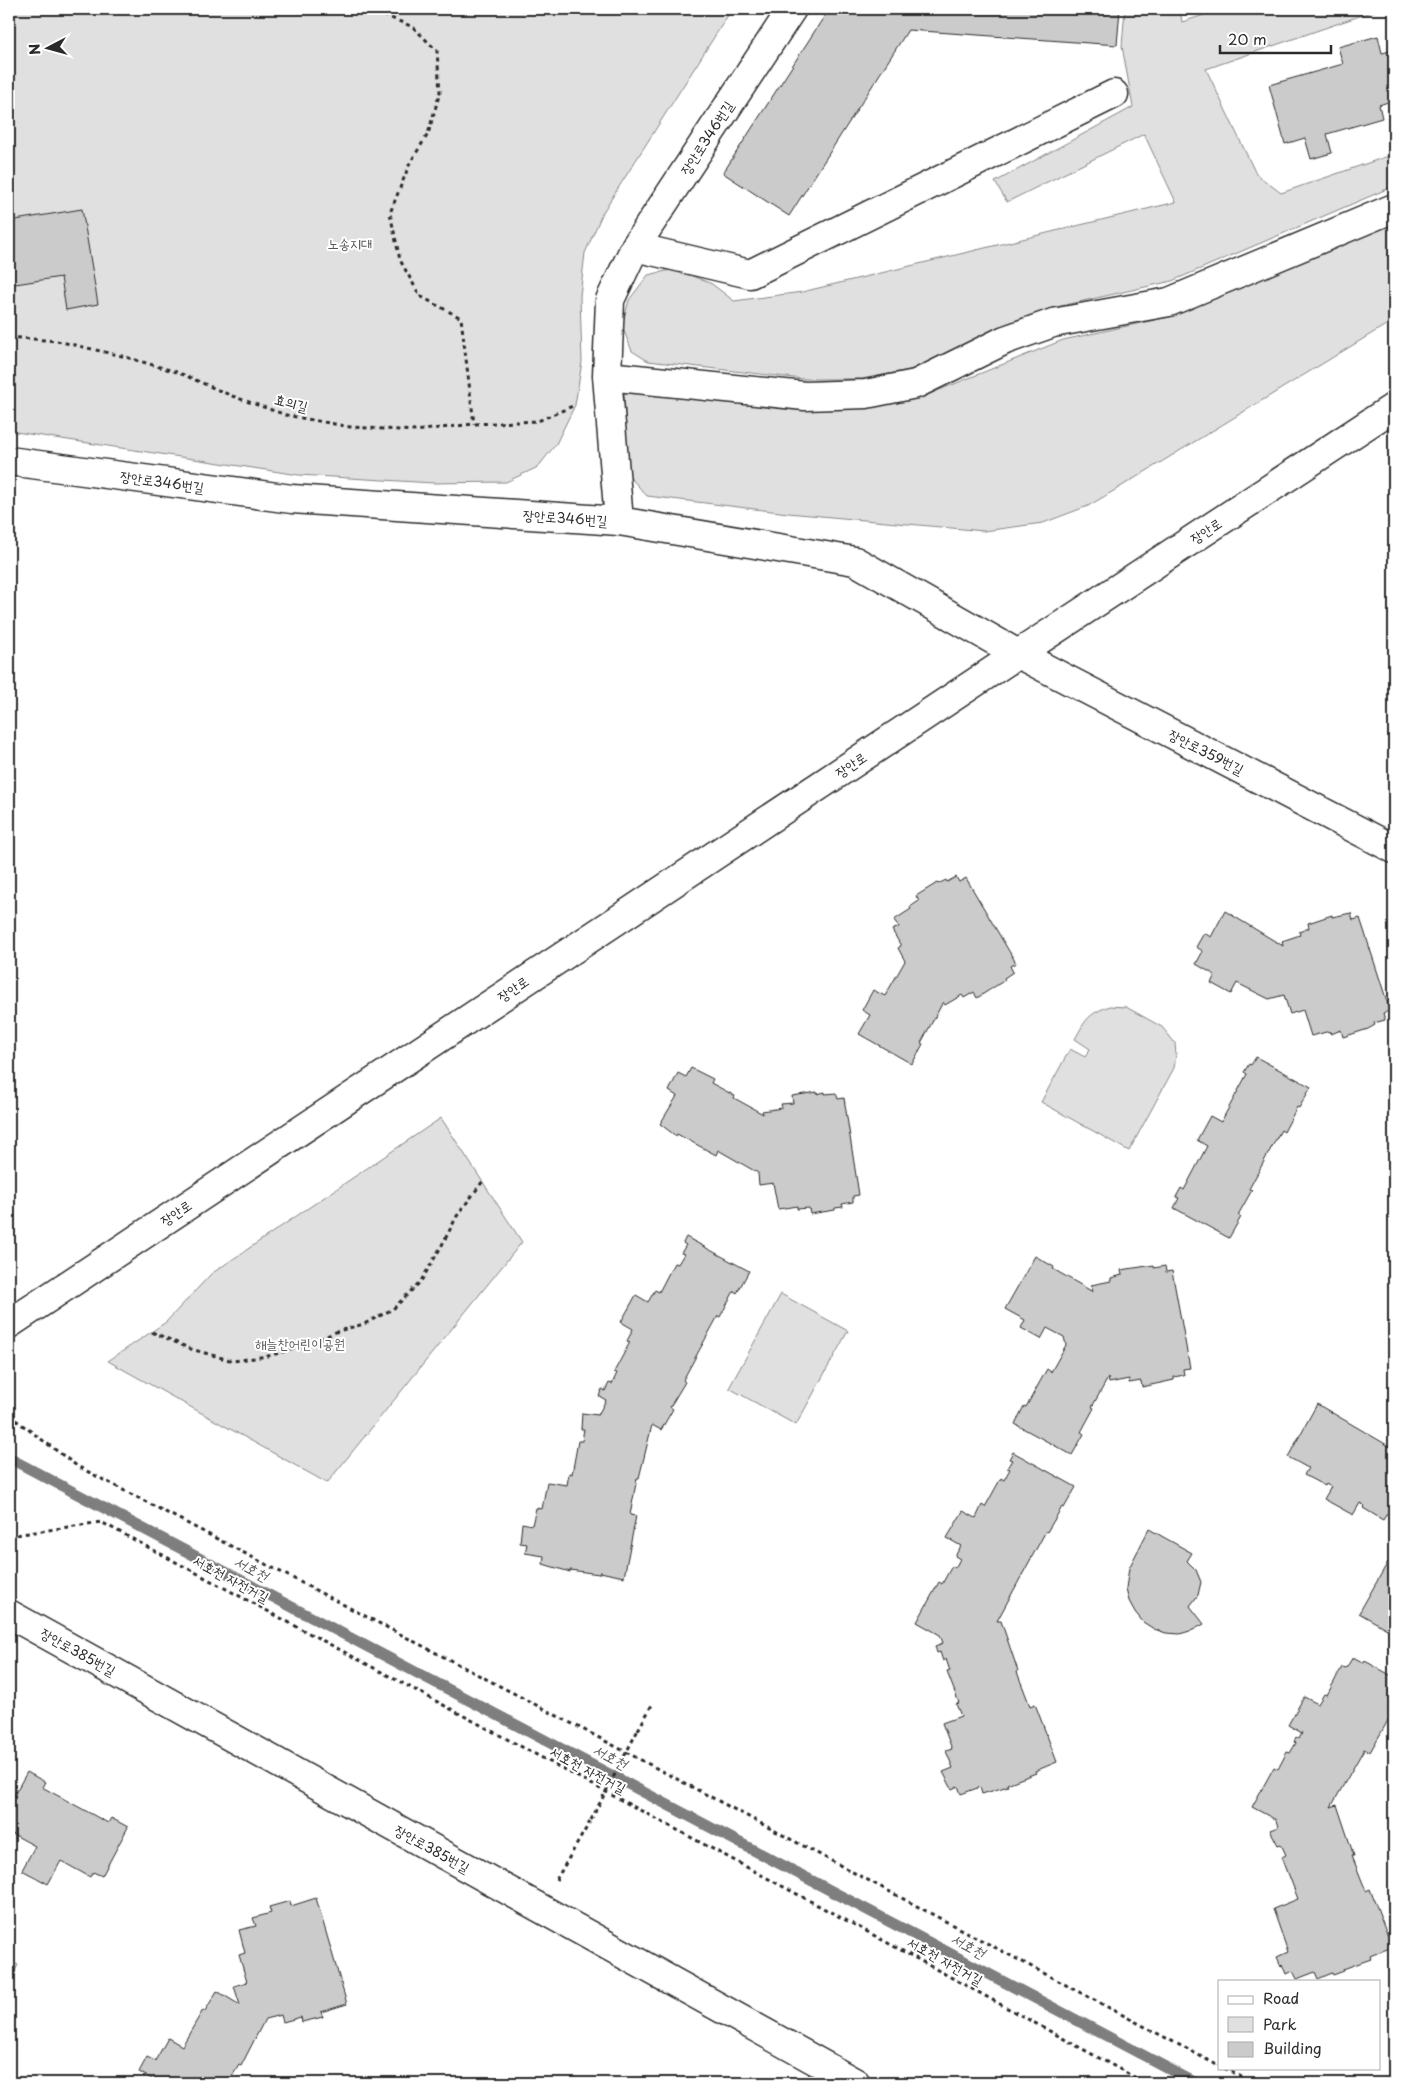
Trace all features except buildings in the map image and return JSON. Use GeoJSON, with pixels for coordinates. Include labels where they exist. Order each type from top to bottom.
{"type":"FeatureCollection","features":[{"type":"Feature","properties":{"kind":"street","name":"장안로346번길"},"geometry":{"type":"LineString","coordinates":[[9,461],[292,499],[619,521],[607,376],[610,300],[635,246],[792,9]]}},
{"type":"Feature","properties":{"kind":"street"},"geometry":{"type":"LineString","coordinates":[[635,246],[750,274],[1114,94]]}},
{"type":"Feature","properties":{"kind":"street"},"geometry":{"type":"LineString","coordinates":[[607,376],[804,396],[866,394],[916,384],[1005,340],[1053,323],[1169,302],[1394,208]]}},
{"type":"Feature","properties":{"kind":"street","name":"장안로"},"geometry":{"type":"LineString","coordinates":[[9,1324],[1018,654],[1394,408]]}},
{"type":"Feature","properties":{"kind":"street"},"geometry":{"type":"LineString","coordinates":[[619,521],[855,561],[1018,654]]}},
{"type":"Feature","properties":{"kind":"street","name":"장안로359번길"},"geometry":{"type":"LineString","coordinates":[[1018,654],[1394,849]]}},
{"type":"Feature","properties":{"kind":"street","name":"장안로385번길"},"geometry":{"type":"LineString","coordinates":[[9,1614],[856,2083]]}},
{"type":"Feature","properties":{"kind":"path"},"geometry":{"type":"LineString","coordinates":[[369,9],[413,27],[437,51],[440,92],[428,134],[410,162],[390,212],[400,260],[420,296],[461,318],[474,424]]}},
{"type":"Feature","properties":{"kind":"path","name":"효의길"},"geometry":{"type":"LineString","coordinates":[[9,337],[57,341],[178,372],[232,396],[286,415],[350,427],[415,431],[474,424],[538,421],[575,405]]}},
{"type":"Feature","properties":{"kind":"path"},"geometry":{"type":"LineString","coordinates":[[152,1332],[191,1349],[232,1361],[268,1356],[295,1348],[338,1331],[364,1324],[393,1309],[421,1280],[457,1216],[483,1181]]}},
{"type":"Feature","properties":{"kind":"path"},"geometry":{"type":"LineString","coordinates":[[9,1414],[77,1466],[599,1738],[1218,2065]]}},
{"type":"Feature","properties":{"kind":"path","name":"서호천 자전거길"},"geometry":{"type":"LineString","coordinates":[[9,1536],[101,1522],[853,1924],[1145,2083]]}},
{"type":"Feature","properties":{"kind":"path"},"geometry":{"type":"LineString","coordinates":[[540,1909],[591,1820],[652,1705]]}},
{"type":"Feature","properties":{"kind":"path"},"geometry":{"type":"LineString","coordinates":[[1228,2070],[1253,2083]]}},
{"type":"Feature","properties":{"kind":"green space","name":"노송지대"},"geometry":{"type":"Polygon","coordinates":[[[9,9],[732,9],[603,212],[585,253],[580,296],[582,362],[575,405],[556,444],[538,467],[506,482],[433,483],[299,475],[9,431],[9,9]]]}},
{"type":"Feature","properties":{"kind":"green space"},"geometry":{"type":"Polygon","coordinates":[[[1125,9],[1180,9],[1182,22],[1223,9],[1380,9],[1206,69],[1256,174],[1281,193],[1394,154],[1394,186],[1172,281],[1052,308],[998,329],[914,369],[862,379],[803,379],[648,361],[632,351],[622,326],[629,300],[648,275],[675,269],[712,284],[734,301],[802,292],[1176,202],[1144,134],[1007,202],[995,182],[1133,107],[1122,46],[1125,9]]]}},
{"type":"Feature","properties":{"kind":"green space"},"geometry":{"type":"Polygon","coordinates":[[[1394,221],[1394,320],[1088,506],[1043,523],[984,531],[788,513],[647,496],[628,475],[624,390],[867,406],[927,395],[1063,340],[1173,316],[1394,221]]]}},
{"type":"Feature","properties":{"kind":"green space"},"geometry":{"type":"Polygon","coordinates":[[[1110,1006],[1126,1007],[1162,1027],[1175,1043],[1174,1068],[1129,1151],[1041,1102],[1070,1049],[1085,1057],[1090,1049],[1075,1039],[1085,1022],[1092,1015],[1110,1006]]]}},
{"type":"Feature","properties":{"kind":"green space","name":"해늘찬어린이공원"},"geometry":{"type":"Polygon","coordinates":[[[441,1118],[522,1242],[327,1483],[108,1361],[166,1322],[211,1274],[441,1118]]]}},
{"type":"Feature","properties":{"kind":"green space"},"geometry":{"type":"Polygon","coordinates":[[[781,1294],[848,1331],[796,1425],[729,1388],[781,1294]]]}},
{"type":"Feature","properties":{"kind":"green space"},"geometry":{"type":"Polygon","coordinates":[[[9,1960],[18,1965],[9,1982],[9,1960]]]}},
{"type":"Feature","properties":{"kind":"waterway","name":"서호천"},"geometry":{"type":"LineString","coordinates":[[9,1458],[1196,2083]]}}]}
